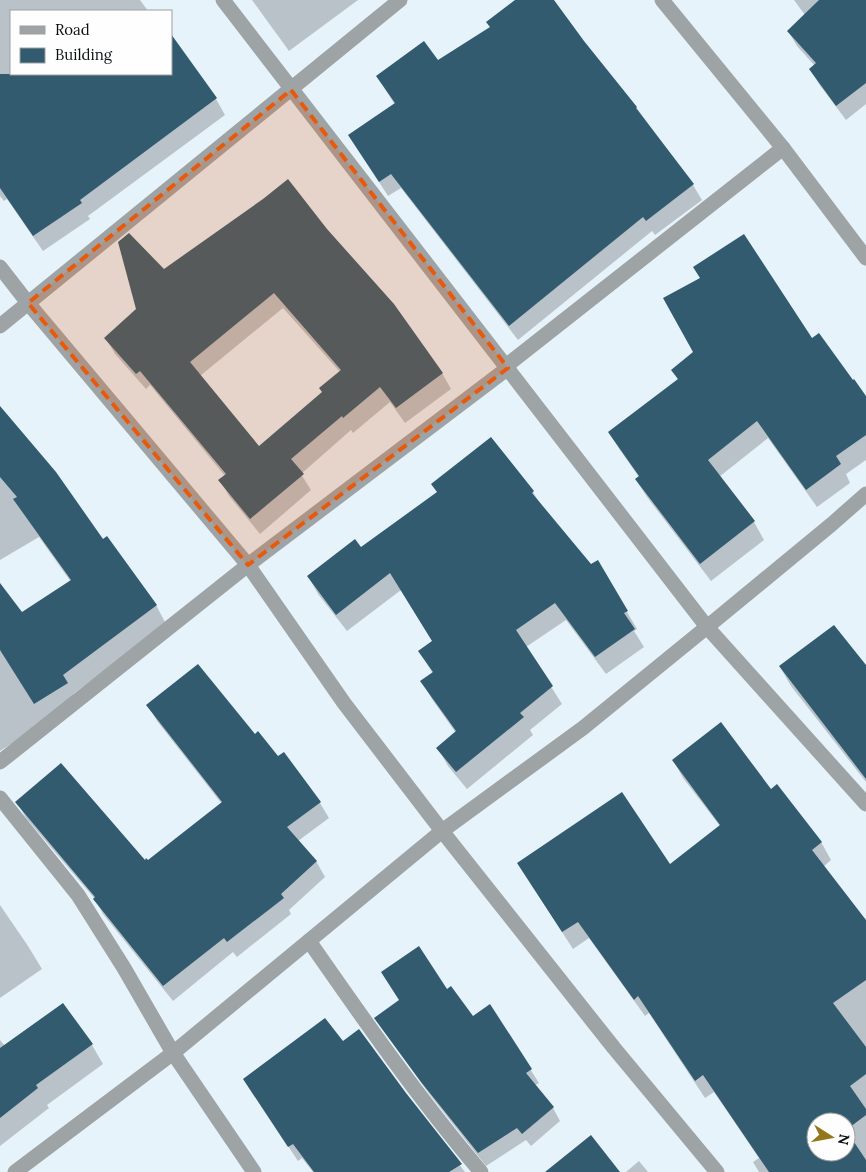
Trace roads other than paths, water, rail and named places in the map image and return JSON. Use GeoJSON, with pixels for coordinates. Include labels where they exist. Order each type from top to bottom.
{"type":"FeatureCollection","features":[{"type":"Feature","properties":{"kind":"street"},"geometry":{"type":"LineString","coordinates":[[222,0],[708,628],[866,804]]}},
{"type":"Feature","properties":{"kind":"street"},"geometry":{"type":"LineString","coordinates":[[0,326],[400,0]]}},
{"type":"Feature","properties":{"kind":"street"},"geometry":{"type":"LineString","coordinates":[[662,0],[783,148],[866,258]]}},
{"type":"Feature","properties":{"kind":"street"},"geometry":{"type":"LineString","coordinates":[[0,762],[248,565],[508,368],[519,356],[783,148]]}},
{"type":"Feature","properties":{"kind":"street"},"geometry":{"type":"LineString","coordinates":[[0,267],[28,304],[248,565],[344,703],[442,831],[614,1048],[717,1172]]}},
{"type":"Feature","properties":{"kind":"street"},"geometry":{"type":"LineString","coordinates":[[15,1172],[173,1053],[442,831],[582,728],[708,628],[866,494]]}},
{"type":"Feature","properties":{"kind":"street"},"geometry":{"type":"LineString","coordinates":[[0,798],[78,895],[124,968],[173,1053],[254,1172]]}},
{"type":"Feature","properties":{"kind":"street"},"geometry":{"type":"LineString","coordinates":[[309,941],[401,1069],[481,1172]]}}]}
